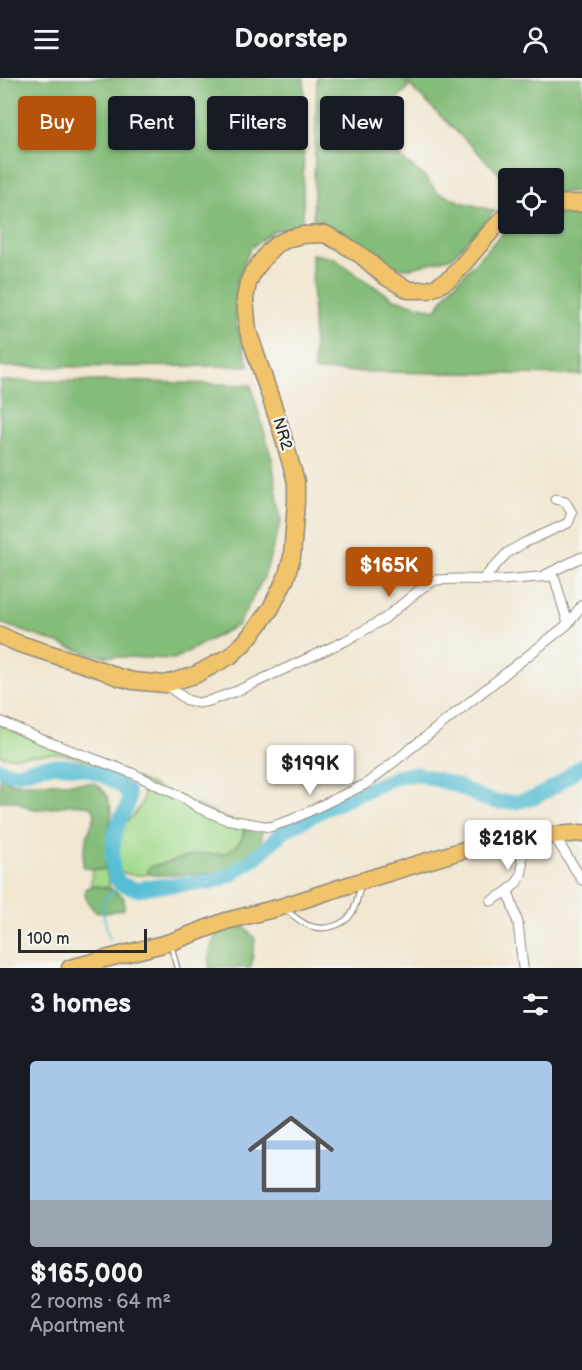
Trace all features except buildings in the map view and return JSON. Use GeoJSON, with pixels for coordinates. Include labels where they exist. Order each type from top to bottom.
{"type":"FeatureCollection","features":[{"type":"Feature","properties":{"kind":"highway"},"geometry":{"type":"LineString","coordinates":[[564,204],[582,203]]}},
{"type":"Feature","properties":{"kind":"highway","name":"NR2"},"geometry":{"type":"LineString","coordinates":[[0,635],[17,643],[118,677],[165,684],[195,675],[230,656],[245,642],[271,608],[286,578],[292,557],[296,501],[296,483],[288,450],[248,330],[245,299],[248,282],[253,272],[277,244],[302,235],[325,234],[362,256],[386,277],[409,290],[428,290],[445,282],[459,270],[498,224]]}},
{"type":"Feature","properties":{"kind":"highway"},"geometry":{"type":"LineString","coordinates":[[80,966],[171,942],[226,921],[281,907],[500,839],[582,833]]}},
{"type":"Feature","properties":{"kind":"street"},"geometry":{"type":"LineString","coordinates":[[482,580],[507,553],[568,523],[572,513],[565,501],[555,499]]}},
{"type":"Feature","properties":{"kind":"street"},"geometry":{"type":"LineString","coordinates":[[165,684],[187,700],[198,703],[223,696],[345,641],[384,619],[429,583],[444,579],[530,578],[544,575],[582,556]]}},
{"type":"Feature","properties":{"kind":"street"},"geometry":{"type":"LineString","coordinates":[[544,575],[555,579],[568,624]]}},
{"type":"Feature","properties":{"kind":"street"},"geometry":{"type":"LineString","coordinates":[[0,721],[43,740],[132,773],[225,819],[270,827],[291,820],[366,784],[568,624],[582,605]]}},
{"type":"Feature","properties":{"kind":"street"},"geometry":{"type":"LineString","coordinates":[[553,834],[582,880]]}},
{"type":"Feature","properties":{"kind":"street"},"geometry":{"type":"LineString","coordinates":[[490,901],[516,884],[523,871],[522,857],[516,837]]}},
{"type":"Feature","properties":{"kind":"street"},"geometry":{"type":"LineString","coordinates":[[508,891],[518,923],[523,968]]}},
{"type":"Feature","properties":{"kind":"lane"},"geometry":{"type":"LineString","coordinates":[[281,907],[309,925],[337,926],[347,920],[354,911],[362,881]]}},
{"type":"Feature","properties":{"kind":"lane"},"geometry":{"type":"LineString","coordinates":[[171,942],[177,968]]}},
{"type":"Feature","properties":{"kind":"green space"},"geometry":{"type":"Polygon","coordinates":[[[0,78],[304,78],[304,96],[207,96],[207,150],[304,150],[303,226],[273,231],[250,249],[237,282],[236,322],[249,366],[0,367],[0,78]]]}},
{"type":"Feature","properties":{"kind":"green space"},"geometry":{"type":"Polygon","coordinates":[[[317,78],[401,78],[409,87],[401,96],[320,96],[320,150],[390,150],[424,176],[437,192],[461,202],[495,211],[452,257],[412,268],[385,267],[333,227],[313,223],[317,78]]]}},
{"type":"Feature","properties":{"kind":"green space"},"geometry":{"type":"Polygon","coordinates":[[[404,78],[582,78],[582,192],[564,193],[564,168],[498,168],[498,172],[404,78]]]}},
{"type":"Feature","properties":{"kind":"green space"},"geometry":{"type":"Polygon","coordinates":[[[582,213],[582,375],[314,371],[312,254],[334,258],[394,299],[436,310],[449,290],[502,234],[564,234],[564,214],[582,213]]]}},
{"type":"Feature","properties":{"kind":"green space"},"geometry":{"type":"Polygon","coordinates":[[[0,381],[115,381],[251,385],[272,460],[281,521],[264,577],[238,625],[174,659],[95,656],[0,623],[0,381]]]}},
{"type":"Feature","properties":{"kind":"green space"},"geometry":{"type":"Polygon","coordinates":[[[0,722],[107,765],[92,767],[83,760],[62,754],[16,757],[0,755],[0,722]]]}},
{"type":"Feature","properties":{"kind":"green space"},"geometry":{"type":"Polygon","coordinates":[[[0,775],[14,783],[93,783],[99,786],[106,794],[112,811],[105,868],[100,870],[83,867],[88,834],[95,815],[93,808],[73,805],[35,809],[26,807],[17,801],[0,801],[0,775]]]}},
{"type":"Feature","properties":{"kind":"green space"},"geometry":{"type":"Polygon","coordinates":[[[136,778],[245,827],[242,839],[224,854],[198,854],[149,867],[150,874],[134,875],[119,871],[119,835],[123,825],[135,814],[143,798],[143,790],[136,778]]]}},
{"type":"Feature","properties":{"kind":"green space"},"geometry":{"type":"Polygon","coordinates":[[[245,827],[258,828],[262,833],[260,845],[252,855],[225,871],[206,874],[155,875],[148,871],[149,867],[198,854],[224,854],[242,839],[245,827]]]}},
{"type":"Feature","properties":{"kind":"green space"},"geometry":{"type":"Polygon","coordinates":[[[105,868],[111,890],[106,887],[91,886],[92,869],[105,868]]]}},
{"type":"Feature","properties":{"kind":"green space"},"geometry":{"type":"Polygon","coordinates":[[[91,886],[105,887],[117,892],[124,898],[124,909],[106,913],[96,912],[89,905],[86,896],[85,889],[91,886]]]}},
{"type":"Feature","properties":{"kind":"green space"},"geometry":{"type":"Polygon","coordinates":[[[245,927],[255,939],[251,968],[209,968],[214,938],[221,930],[245,927]]]}},
{"type":"Feature","properties":{"kind":"waterway"},"geometry":{"type":"LineString","coordinates":[[0,769],[15,773],[40,767],[74,767],[97,773],[127,791],[128,804],[119,821],[114,839],[113,867],[121,884],[139,890],[147,887],[211,882],[230,875],[254,859],[284,831],[325,809],[398,776],[417,774],[456,785],[482,798],[497,802],[516,802],[534,798],[557,785],[582,765]]}},
{"type":"Feature","properties":{"kind":"waterway"},"geometry":{"type":"LineString","coordinates":[[110,941],[102,908],[104,900],[121,884]]}}]}
